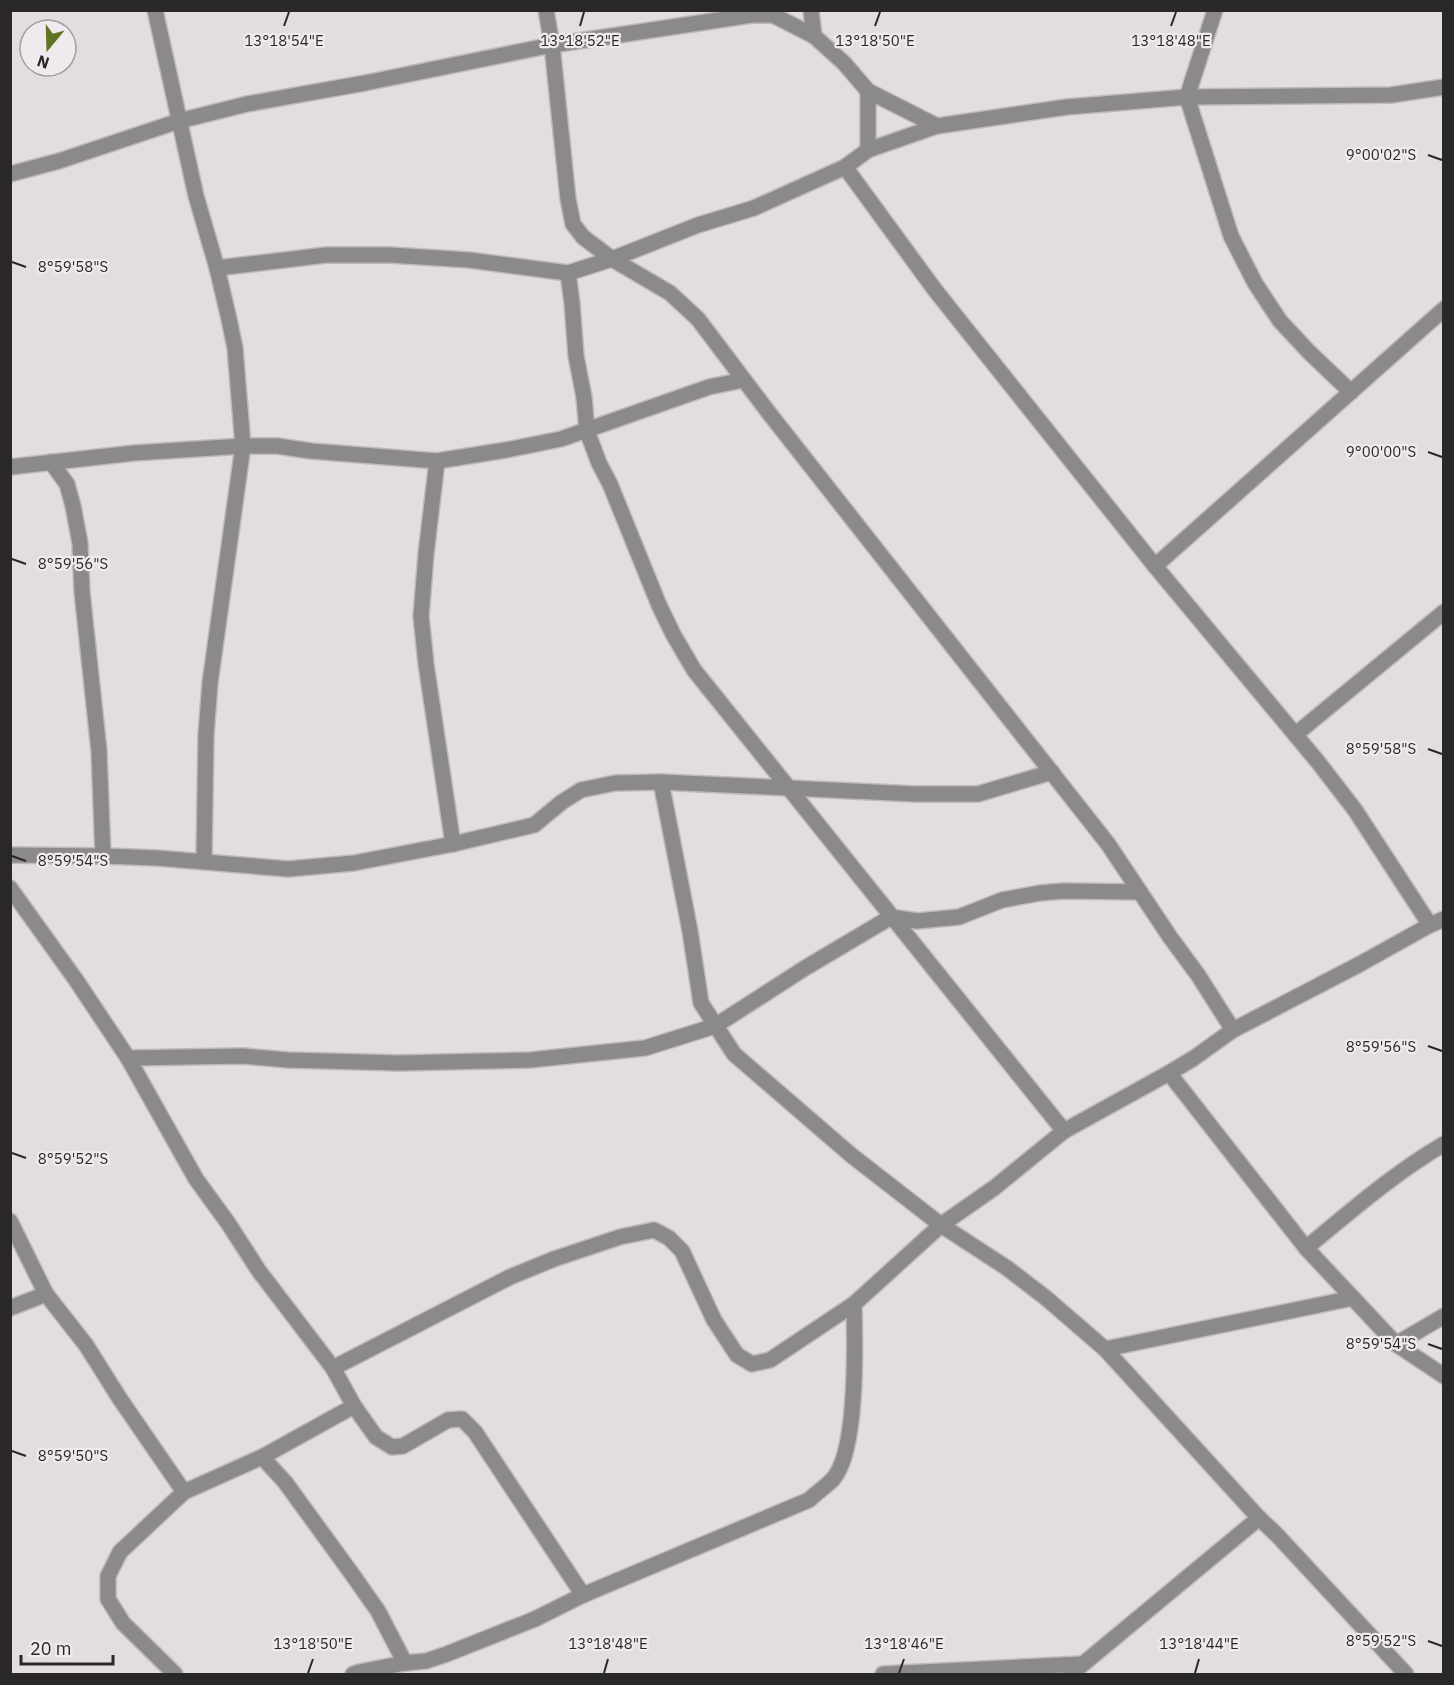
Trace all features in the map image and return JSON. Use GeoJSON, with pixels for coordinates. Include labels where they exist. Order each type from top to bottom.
{"type":"FeatureCollection","features":[{"type":"Feature","properties":{"kind":"street"},"geometry":{"type":"LineString","coordinates":[[155,10],[196,196],[217,268],[235,348],[243,446],[210,683],[206,735],[204,861]]}},
{"type":"Feature","properties":{"kind":"street"},"geometry":{"type":"LineString","coordinates":[[546,10],[552,45],[568,199],[573,224],[583,237],[612,259],[669,292],[698,319],[967,667],[1108,844],[1233,1030]]}},
{"type":"Feature","properties":{"kind":"street"},"geometry":{"type":"LineString","coordinates":[[812,10],[814,36]]}},
{"type":"Feature","properties":{"kind":"street"},"geometry":{"type":"LineString","coordinates":[[1215,10],[1187,97],[1232,236],[1255,283],[1280,321],[1351,392]]}},
{"type":"Feature","properties":{"kind":"street"},"geometry":{"type":"LineString","coordinates":[[10,174],[59,161],[179,120],[247,104],[552,45],[752,15],[773,15],[814,36],[844,63],[868,91],[937,126]]}},
{"type":"Feature","properties":{"kind":"street"},"geometry":{"type":"LineString","coordinates":[[217,268],[326,255],[390,255],[469,260],[568,273],[754,207],[845,167],[868,150],[937,126],[1067,107],[1187,97],[1391,95],[1443,87]]}},
{"type":"Feature","properties":{"kind":"street"},"geometry":{"type":"LineString","coordinates":[[868,91],[868,150]]}},
{"type":"Feature","properties":{"kind":"street"},"geometry":{"type":"LineString","coordinates":[[333,1368],[510,1277],[554,1259],[620,1237],[654,1230],[669,1238],[682,1251],[714,1320],[737,1355],[752,1364],[770,1360],[854,1304],[942,1225],[994,1188],[1064,1131],[1169,1073],[1233,1030],[1437,922],[1296,734],[1155,566],[935,290],[845,167]]}},
{"type":"Feature","properties":{"kind":"street"},"geometry":{"type":"LineString","coordinates":[[568,273],[576,356],[584,397],[587,431],[673,634],[694,670],[1064,1131]]}},
{"type":"Feature","properties":{"kind":"street"},"geometry":{"type":"LineString","coordinates":[[1155,566],[1443,309]]}},
{"type":"Feature","properties":{"kind":"street"},"geometry":{"type":"LineString","coordinates":[[10,467],[168,450],[243,446],[277,446],[437,461],[561,439],[709,387],[743,380]]}},
{"type":"Feature","properties":{"kind":"street"},"geometry":{"type":"LineString","coordinates":[[437,461],[426,554],[422,616],[426,664],[453,844]]}},
{"type":"Feature","properties":{"kind":"street"},"geometry":{"type":"LineString","coordinates":[[51,462],[68,484],[80,543],[82,592],[99,751],[103,856]]}},
{"type":"Feature","properties":{"kind":"street"},"geometry":{"type":"LineString","coordinates":[[1296,734],[1443,612]]}},
{"type":"Feature","properties":{"kind":"street"},"geometry":{"type":"LineString","coordinates":[[10,855],[103,856],[288,868],[354,863],[453,844],[534,825],[581,790],[615,783],[661,782],[915,794],[978,794],[1052,772]]}},
{"type":"Feature","properties":{"kind":"street"},"geometry":{"type":"LineString","coordinates":[[661,782],[690,931],[701,1003],[734,1054],[851,1155],[942,1225],[1030,1286],[1105,1349],[1259,1518],[1406,1674]]}},
{"type":"Feature","properties":{"kind":"street"},"geometry":{"type":"LineString","coordinates":[[10,888],[128,1058],[196,1179],[259,1271],[333,1368],[354,1406],[375,1437],[392,1447],[403,1446],[448,1419],[462,1419],[482,1442],[583,1595]]}},
{"type":"Feature","properties":{"kind":"street"},"geometry":{"type":"LineString","coordinates":[[128,1058],[243,1056],[288,1060],[399,1063],[530,1060],[645,1048],[715,1026],[805,968],[891,917],[917,921],[959,916],[1002,900],[1040,892],[1140,892]]}},
{"type":"Feature","properties":{"kind":"street"},"geometry":{"type":"LineString","coordinates":[[1169,1073],[1306,1248],[1396,1344],[1443,1376]]}},
{"type":"Feature","properties":{"kind":"street"},"geometry":{"type":"LineString","coordinates":[[1306,1248],[1383,1185],[1443,1144]]}},
{"type":"Feature","properties":{"kind":"street"},"geometry":{"type":"LineString","coordinates":[[10,1221],[46,1294],[86,1345],[184,1492]]}},
{"type":"Feature","properties":{"kind":"street"},"geometry":{"type":"LineString","coordinates":[[10,1308],[46,1294]]}},
{"type":"Feature","properties":{"kind":"street"},"geometry":{"type":"LineString","coordinates":[[1105,1349],[1353,1298]]}},
{"type":"Feature","properties":{"kind":"street"},"geometry":{"type":"LineString","coordinates":[[353,1674],[426,1661],[447,1654],[535,1619],[583,1595],[809,1500],[835,1477],[847,1450],[853,1398],[854,1304]]}},
{"type":"Feature","properties":{"kind":"street"},"geometry":{"type":"LineString","coordinates":[[1396,1344],[1443,1317]]}},
{"type":"Feature","properties":{"kind":"street"},"geometry":{"type":"LineString","coordinates":[[175,1674],[123,1623],[108,1599],[108,1576],[120,1552],[184,1492],[262,1457],[354,1406]]}},
{"type":"Feature","properties":{"kind":"street"},"geometry":{"type":"LineString","coordinates":[[262,1457],[285,1482],[378,1611],[405,1663]]}},
{"type":"Feature","properties":{"kind":"street"},"geometry":{"type":"LineString","coordinates":[[1071,1674],[1259,1518]]}},
{"type":"Feature","properties":{"kind":"street"},"geometry":{"type":"LineString","coordinates":[[883,1674],[1083,1664]]}}]}
